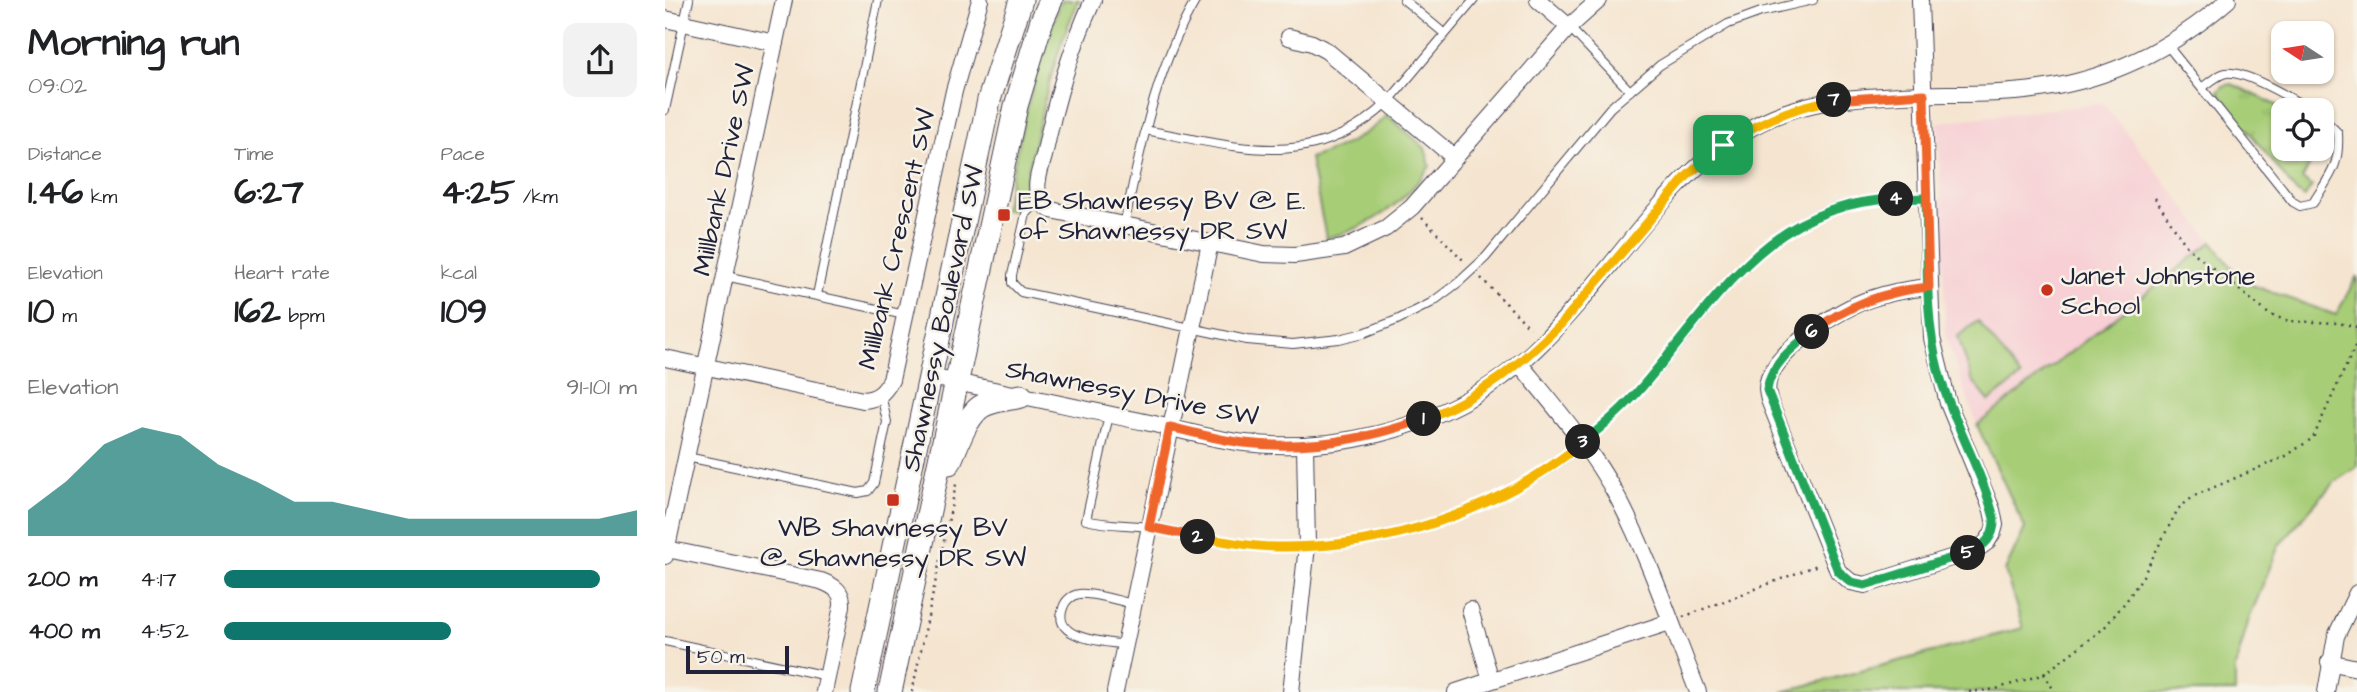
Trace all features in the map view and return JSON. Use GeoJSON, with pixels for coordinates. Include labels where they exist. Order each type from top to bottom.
{"type":"FeatureCollection","features":[{"type":"Feature","properties":{"kind":"main road","name":"Shawnessy Boulevard SW"},"geometry":{"type":"LineString","coordinates":[[863,692],[989,100],[1021,0]]}},
{"type":"Feature","properties":{"kind":"main road","name":"Shawnessy Boulevard SW"},"geometry":{"type":"LineString","coordinates":[[890,692],[1016,106],[1041,23],[1051,0]]}},
{"type":"Feature","properties":{"kind":"main road"},"geometry":{"type":"LineString","coordinates":[[922,542],[949,463],[964,429],[978,409],[1021,396]]}},
{"type":"Feature","properties":{"kind":"street","name":"Millbank Drive SW"},"geometry":{"type":"LineString","coordinates":[[666,552],[784,0]]}},
{"type":"Feature","properties":{"kind":"street","name":"Millbank Crescent SW"},"geometry":{"type":"LineString","coordinates":[[665,358],[863,400],[874,399],[881,394],[891,380],[954,90],[980,0]]}},
{"type":"Feature","properties":{"kind":"street"},"geometry":{"type":"LineString","coordinates":[[1093,0],[1061,81],[1037,184],[1040,200],[1051,209],[1282,256],[1344,248],[1374,235],[1399,219],[1426,192],[1569,27],[1599,0]]}},
{"type":"Feature","properties":{"kind":"street"},"geometry":{"type":"LineString","coordinates":[[1538,0],[1569,27]]}},
{"type":"Feature","properties":{"kind":"street"},"geometry":{"type":"LineString","coordinates":[[1920,0],[1932,338],[1948,403],[1992,510],[1995,525],[1987,542],[1976,550],[1865,585],[1844,578],[1838,571],[1769,400],[1768,380],[1774,369],[1801,341],[1831,318],[1869,299],[1904,289],[1929,287]]}},
{"type":"Feature","properties":{"kind":"street","name":"Shawnessy Drive SW"},"geometry":{"type":"LineString","coordinates":[[930,377],[1244,443],[1305,445],[1369,436],[1433,415],[1483,390],[1519,363],[1561,324],[1687,176],[1723,145],[1753,126],[1807,105],[1845,99],[2000,93],[2074,83],[2117,70],[2168,46],[2228,0]]}},
{"type":"Feature","properties":{"kind":"street"},"geometry":{"type":"LineString","coordinates":[[665,19],[775,43]]}},
{"type":"Feature","properties":{"kind":"street"},"geometry":{"type":"LineString","coordinates":[[1289,37],[1312,43],[1327,51],[1455,158]]}},
{"type":"Feature","properties":{"kind":"street"},"geometry":{"type":"LineString","coordinates":[[1115,692],[1210,243]]}},
{"type":"Feature","properties":{"kind":"street"},"geometry":{"type":"LineString","coordinates":[[1519,363],[1584,442],[1618,497],[1698,692]]}},
{"type":"Feature","properties":{"kind":"street"},"geometry":{"type":"LineString","coordinates":[[1291,692],[1307,546],[1305,445]]}},
{"type":"Feature","properties":{"kind":"street"},"geometry":{"type":"LineString","coordinates":[[666,552],[821,581],[835,587],[841,595],[842,606],[826,684]]}},
{"type":"Feature","properties":{"kind":"street"},"geometry":{"type":"LineString","coordinates":[[2326,692],[2329,662],[2341,621],[2357,593]]}},
{"type":"Feature","properties":{"kind":"street"},"geometry":{"type":"LineString","coordinates":[[1470,610],[1492,680]]}},
{"type":"Feature","properties":{"kind":"street"},"geometry":{"type":"LineString","coordinates":[[1456,692],[1670,622]]}},
{"type":"Feature","properties":{"kind":"street"},"geometry":{"type":"LineString","coordinates":[[2329,662],[2357,668]]}},
{"type":"Feature","properties":{"kind":"lane"},"geometry":{"type":"LineString","coordinates":[[665,110],[689,0]]}},
{"type":"Feature","properties":{"kind":"lane"},"geometry":{"type":"LineString","coordinates":[[817,295],[878,0]]}},
{"type":"Feature","properties":{"kind":"lane"},"geometry":{"type":"LineString","coordinates":[[1124,225],[1153,99],[1171,52],[1196,0]]}},
{"type":"Feature","properties":{"kind":"lane"},"geometry":{"type":"LineString","coordinates":[[1404,0],[1445,34]]}},
{"type":"Feature","properties":{"kind":"lane"},"geometry":{"type":"LineString","coordinates":[[1145,130],[1271,151],[1301,148],[1345,132],[1373,116],[1388,102],[1474,0]]}},
{"type":"Feature","properties":{"kind":"lane"},"geometry":{"type":"LineString","coordinates":[[1040,200],[1026,214],[1012,275],[1012,283],[1021,292],[1247,340],[1293,344],[1339,339],[1397,320],[1431,303],[1459,282],[1486,257],[1610,108],[1660,65],[1728,24],[1761,12],[1813,0]]}},
{"type":"Feature","properties":{"kind":"lane"},"geometry":{"type":"LineString","coordinates":[[1569,27],[1630,91]]}},
{"type":"Feature","properties":{"kind":"lane"},"geometry":{"type":"LineString","coordinates":[[2168,46],[2293,202],[2299,206],[2313,203],[2334,170],[2339,154],[2338,133],[2334,129]]}},
{"type":"Feature","properties":{"kind":"lane"},"geometry":{"type":"LineString","coordinates":[[2203,87],[2217,76],[2229,72],[2245,76],[2288,98]]}},
{"type":"Feature","properties":{"kind":"lane"},"geometry":{"type":"LineString","coordinates":[[1109,415],[1086,520],[1110,526],[1149,527],[1234,543],[1275,547],[1349,542],[1408,531],[1460,512],[1518,486],[1559,463],[1633,397],[1734,277],[1777,237],[1831,209],[1881,199],[1926,198]]}},
{"type":"Feature","properties":{"kind":"lane"},"geometry":{"type":"LineString","coordinates":[[725,276],[905,315]]}},
{"type":"Feature","properties":{"kind":"lane"},"geometry":{"type":"LineString","coordinates":[[687,457],[858,493],[868,491],[874,483],[887,422],[881,394]]}},
{"type":"Feature","properties":{"kind":"lane"},"geometry":{"type":"LineString","coordinates":[[1124,645],[1073,635],[1062,622],[1062,611],[1068,599],[1080,594],[1133,604]]}},
{"type":"Feature","properties":{"kind":"lane"},"geometry":{"type":"LineString","coordinates":[[665,641],[826,684]]}},
{"type":"Feature","properties":{"kind":"path"},"geometry":{"type":"LineString","coordinates":[[2155,198],[2187,247],[2270,315],[2289,321],[2338,323],[2357,327]]}},
{"type":"Feature","properties":{"kind":"path"},"geometry":{"type":"LineString","coordinates":[[1969,692],[1996,690],[2044,674],[2104,628],[2143,576],[2178,509],[2195,495],[2286,456],[2313,438],[2357,342]]}},
{"type":"Feature","properties":{"kind":"path"},"geometry":{"type":"LineString","coordinates":[[912,692],[960,470]]}},
{"type":"Feature","properties":{"kind":"path"},"geometry":{"type":"LineString","coordinates":[[1670,622],[1833,559]]}},
{"type":"Feature","properties":{"kind":"path"},"geometry":{"type":"LineString","coordinates":[[2044,674],[2055,692]]}},
{"type":"Feature","properties":{"kind":"shaded area","name":"Janet Johnstone School"},"geometry":{"type":"Polygon","coordinates":[[[2103,103],[2212,242],[1977,425],[1946,338],[1938,122],[2103,103]]]}},
{"type":"Feature","properties":{"kind":"green space"},"geometry":{"type":"Polygon","coordinates":[[[1062,0],[1079,0],[1047,90],[1027,173],[1025,200],[1012,210],[1004,210],[1035,78],[1062,0]]]}},
{"type":"Feature","properties":{"kind":"green space"},"geometry":{"type":"Polygon","coordinates":[[[2232,84],[2271,102],[2271,160],[2218,92],[2223,86],[2232,84]]]}},
{"type":"Feature","properties":{"kind":"green space"},"geometry":{"type":"Polygon","coordinates":[[[1387,115],[1425,148],[1430,166],[1409,192],[1385,212],[1357,228],[1326,238],[1310,158],[1351,141],[1370,130],[1387,115]]]}},
{"type":"Feature","properties":{"kind":"green space"},"geometry":{"type":"Polygon","coordinates":[[[2272,161],[2312,161],[2302,179],[2312,186],[2304,198],[2272,161]]]}},
{"type":"Feature","properties":{"kind":"green space"},"geometry":{"type":"Polygon","coordinates":[[[2212,242],[2243,282],[2336,315],[2357,276],[2357,467],[2334,482],[2279,545],[2249,619],[2235,668],[2235,692],[1782,692],[2023,628],[2005,571],[2025,528],[1977,425],[2212,242]]]}},
{"type":"Feature","properties":{"kind":"green space"},"geometry":{"type":"Polygon","coordinates":[[[1978,321],[2021,377],[1989,401],[1972,380],[1958,336],[1978,321]]]}},
{"type":"Feature","properties":{"kind":"place","name":"EB Shawnessy BV @ E. of Shawnessy DR SW"},"geometry":{"type":"Point","coordinates":[1004,215]}},
{"type":"Feature","properties":{"kind":"place","name":"Janet Johnstone School"},"geometry":{"type":"Point","coordinates":[2047,290]}},
{"type":"Feature","properties":{"kind":"place","name":"WB Shawnessy BV @ Shawnessy DR SW"},"geometry":{"type":"Point","coordinates":[893,500]}},
{"type":"Feature","properties":{"kind":"route"},"geometry":{"type":"LineString","coordinates":[[1723,145],[1687,176],[1561,324],[1538,346],[1504,376],[1443,412],[1369,436],[1305,445],[1244,443],[1170,427],[1149,527],[1234,543],[1275,547],[1349,542],[1408,531],[1508,492],[1559,463],[1633,397],[1734,277],[1777,237],[1831,209],[1881,199],[1926,198],[1929,268],[1930,313],[1939,374],[1994,518],[1993,532],[1981,547],[1874,584],[1860,585],[1844,578],[1838,571],[1767,390],[1768,380],[1774,369],[1801,341],[1831,318],[1869,299],[1904,289],[1929,287],[1924,94],[1845,99],[1807,105],[1753,126],[1723,145]]}}]}
